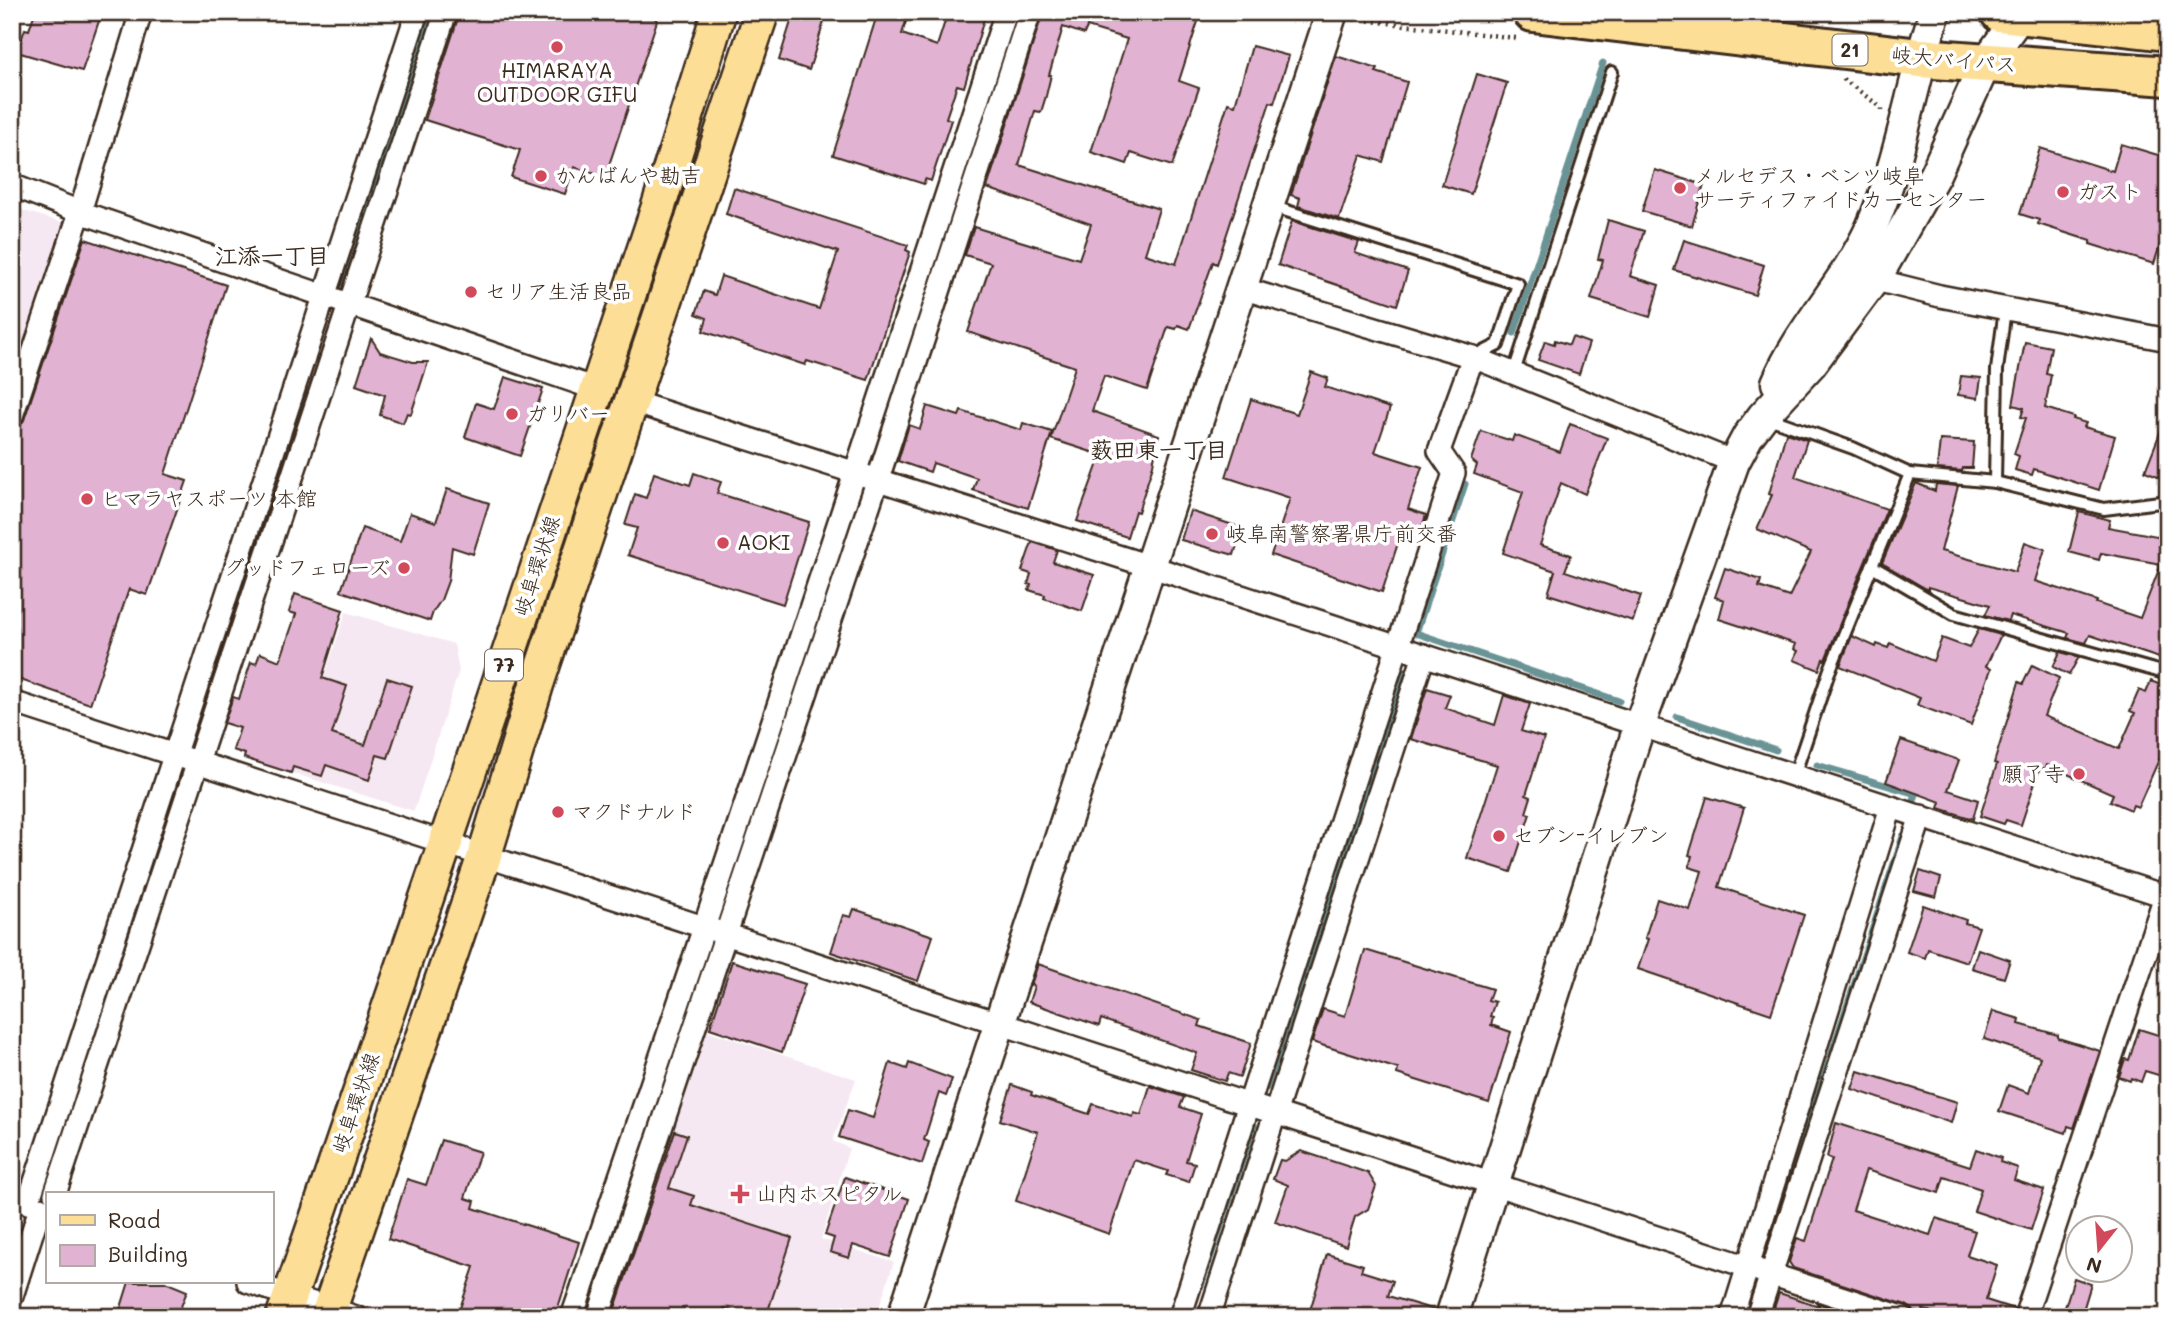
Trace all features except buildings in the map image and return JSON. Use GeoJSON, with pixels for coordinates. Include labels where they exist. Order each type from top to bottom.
{"type":"FeatureCollection","features":[{"type":"Feature","properties":{"kind":"highway"},"geometry":{"type":"LineString","coordinates":[[2014,13],[2168,31]]}},
{"type":"Feature","properties":{"kind":"highway","name":"岐大バイパス"},"geometry":{"type":"LineString","coordinates":[[1528,25],[1984,64],[2168,76]]}},
{"type":"Feature","properties":{"kind":"main road","name":"岐阜環状線"},"geometry":{"type":"LineString","coordinates":[[286,1307],[445,844],[658,208],[719,12]]}},
{"type":"Feature","properties":{"kind":"main road","name":"岐阜環状線"},"geometry":{"type":"LineString","coordinates":[[338,1314],[537,683],[762,12]]}},
{"type":"Feature","properties":{"kind":"street"},"geometry":{"type":"LineString","coordinates":[[12,416],[80,212],[141,12]]}},
{"type":"Feature","properties":{"kind":"street"},"geometry":{"type":"LineString","coordinates":[[12,1296],[36,1202],[174,755],[417,12]]}},
{"type":"Feature","properties":{"kind":"street"},"geometry":{"type":"LineString","coordinates":[[36,1202],[198,763],[446,12]]}},
{"type":"Feature","properties":{"kind":"street"},"geometry":{"type":"LineString","coordinates":[[572,1317],[857,472],[1006,12]]}},
{"type":"Feature","properties":{"kind":"street"},"geometry":{"type":"LineString","coordinates":[[598,1317],[879,480],[1030,12]]}},
{"type":"Feature","properties":{"kind":"street"},"geometry":{"type":"LineString","coordinates":[[1763,416],[1781,373],[1836,289],[1871,228],[1900,141],[1920,58],[1935,12]]}},
{"type":"Feature","properties":{"kind":"street"},"geometry":{"type":"LineString","coordinates":[[1451,1317],[1639,727],[1734,462],[1763,416],[1811,364],[1878,274],[1935,174],[1984,64],[2014,13]]}},
{"type":"Feature","properties":{"kind":"street"},"geometry":{"type":"LineString","coordinates":[[903,1317],[1331,14]]}},
{"type":"Feature","properties":{"kind":"street"},"geometry":{"type":"LineString","coordinates":[[12,185],[80,212],[596,389]]}},
{"type":"Feature","properties":{"kind":"street"},"geometry":{"type":"LineString","coordinates":[[1878,274],[1884,282],[2005,309],[2168,340]]}},
{"type":"Feature","properties":{"kind":"street"},"geometry":{"type":"LineString","coordinates":[[1241,288],[1473,357],[1734,462]]}},
{"type":"Feature","properties":{"kind":"street"},"geometry":{"type":"LineString","coordinates":[[1180,1317],[1454,473],[1438,451],[1473,357]]}},
{"type":"Feature","properties":{"kind":"street"},"geometry":{"type":"LineString","coordinates":[[633,402],[1149,566],[1639,727],[2167,893],[2025,1317]]}},
{"type":"Feature","properties":{"kind":"street"},"geometry":{"type":"LineString","coordinates":[[1209,1317],[1424,655]]}},
{"type":"Feature","properties":{"kind":"street"},"geometry":{"type":"LineString","coordinates":[[12,702],[1902,1317]]}},
{"type":"Feature","properties":{"kind":"street"},"geometry":{"type":"LineString","coordinates":[[1732,1317],[1891,807]]}},
{"type":"Feature","properties":{"kind":"street"},"geometry":{"type":"LineString","coordinates":[[1757,1317],[1922,816]]}},
{"type":"Feature","properties":{"kind":"street"},"geometry":{"type":"LineString","coordinates":[[251,1284],[286,1307],[338,1314]]}},
{"type":"Feature","properties":{"kind":"lane"},"geometry":{"type":"LineString","coordinates":[[1514,372],[1612,72]]}},
{"type":"Feature","properties":{"kind":"lane"},"geometry":{"type":"LineString","coordinates":[[1268,205],[1518,284],[1498,345],[1473,357]]}},
{"type":"Feature","properties":{"kind":"lane"},"geometry":{"type":"LineString","coordinates":[[1995,482],[1997,370],[2005,309]]}},
{"type":"Feature","properties":{"kind":"lane"},"geometry":{"type":"LineString","coordinates":[[1763,416],[1853,448],[1910,474],[1995,482],[2104,509],[2168,501]]}},
{"type":"Feature","properties":{"kind":"lane"},"geometry":{"type":"LineString","coordinates":[[1794,776],[1829,672],[1910,474]]}},
{"type":"Feature","properties":{"kind":"lane"},"geometry":{"type":"LineString","coordinates":[[1872,566],[1954,614],[2168,674]]}},
{"type":"Feature","properties":{"kind":"path"},"geometry":{"type":"LineString","coordinates":[[1331,14],[1528,25]]}},
{"type":"Feature","properties":{"kind":"path"},"geometry":{"type":"LineString","coordinates":[[1839,76],[1882,108],[1881,121]]}},
{"type":"Feature","properties":{"kind":"shaded area"},"geometry":{"type":"Polygon","coordinates":[[[12,207],[64,223],[12,394],[12,207]]]}},
{"type":"Feature","properties":{"kind":"shaded area"},"geometry":{"type":"Polygon","coordinates":[[[346,612],[454,644],[459,671],[414,811],[292,773],[346,612]]]}},
{"type":"Feature","properties":{"kind":"shaded area","name":"山内ホスピタル"},"geometry":{"type":"Polygon","coordinates":[[[699,1028],[856,1079],[833,1141],[849,1148],[821,1239],[894,1262],[876,1317],[606,1317],[699,1028]]]}},
{"type":"Feature","properties":{"kind":"waterway"},"geometry":{"type":"LineString","coordinates":[[344,284],[433,12]]}},
{"type":"Feature","properties":{"kind":"waterway"},"geometry":{"type":"LineString","coordinates":[[1514,333],[1603,63]]}},
{"type":"Feature","properties":{"kind":"waterway"},"geometry":{"type":"LineString","coordinates":[[195,737],[309,392]]}},
{"type":"Feature","properties":{"kind":"waterway"},"geometry":{"type":"LineString","coordinates":[[1465,484],[1416,633],[1619,701]]}},
{"type":"Feature","properties":{"kind":"waterway"},"geometry":{"type":"LineString","coordinates":[[1266,1088],[1404,671]]}},
{"type":"Feature","properties":{"kind":"waterway"},"geometry":{"type":"LineString","coordinates":[[1677,717],[1776,750]]}},
{"type":"Feature","properties":{"kind":"waterway"},"geometry":{"type":"LineString","coordinates":[[1817,765],[1916,794],[1913,804]]}},
{"type":"Feature","properties":{"kind":"waterway"},"geometry":{"type":"LineString","coordinates":[[43,1196],[182,774]]}},
{"type":"Feature","properties":{"kind":"waterway"},"geometry":{"type":"LineString","coordinates":[[1767,1251],[1903,836]]}},
{"type":"Feature","properties":{"kind":"waterway"},"geometry":{"type":"LineString","coordinates":[[1201,1286],[1254,1125]]}},
{"type":"Feature","properties":{"kind":"waterway"},"geometry":{"type":"LineString","coordinates":[[585,1317],[626,1191]]}},
{"type":"Feature","properties":{"kind":"waterway"},"geometry":{"type":"LineString","coordinates":[[1746,1317],[1755,1290]]}},
{"type":"Feature","properties":{"kind":"place","name":"HIMARAYA OUTDOOR GIFU"},"geometry":{"type":"Point","coordinates":[557,47]}},
{"type":"Feature","properties":{"kind":"place","name":"かんばんや勘吉"},"geometry":{"type":"Point","coordinates":[541,176]}},
{"type":"Feature","properties":{"kind":"place","name":"メルセデス・ベンツ岐阜 サーティファイドカーセンター"},"geometry":{"type":"Point","coordinates":[1680,188]}},
{"type":"Feature","properties":{"kind":"place","name":"ガスト"},"geometry":{"type":"Point","coordinates":[2063,192]}},
{"type":"Feature","properties":{"kind":"place","name":"セリア生活良品"},"geometry":{"type":"Point","coordinates":[471,292]}},
{"type":"Feature","properties":{"kind":"place","name":"ガリバー"},"geometry":{"type":"Point","coordinates":[512,414]}},
{"type":"Feature","properties":{"kind":"place","name":"ヒマラヤスポーツ 本館"},"geometry":{"type":"Point","coordinates":[87,499]}},
{"type":"Feature","properties":{"kind":"place","name":"岐阜南警察署県庁前交番"},"geometry":{"type":"Point","coordinates":[1212,534]}},
{"type":"Feature","properties":{"kind":"place","name":"AOKI"},"geometry":{"type":"Point","coordinates":[723,543]}},
{"type":"Feature","properties":{"kind":"place","name":"グッドフェローズ"},"geometry":{"type":"Point","coordinates":[404,568]}},
{"type":"Feature","properties":{"kind":"place","name":"願了寺"},"geometry":{"type":"Point","coordinates":[2079,774]}},
{"type":"Feature","properties":{"kind":"place","name":"マクドナルド"},"geometry":{"type":"Point","coordinates":[558,812]}},
{"type":"Feature","properties":{"kind":"place","name":"セブン-イレブン"},"geometry":{"type":"Point","coordinates":[1499,836]}},
{"type":"Feature","properties":{"kind":"place","name":"山内ホスピタル"},"geometry":{"type":"Point","coordinates":[740,1194]}},
{"type":"Feature","properties":{"kind":"district","name":"江添一丁目"},"geometry":{"type":"Point","coordinates":[272,256]}},
{"type":"Feature","properties":{"kind":"district","name":"薮田東一丁目"},"geometry":{"type":"Point","coordinates":[1159,450]}}]}
